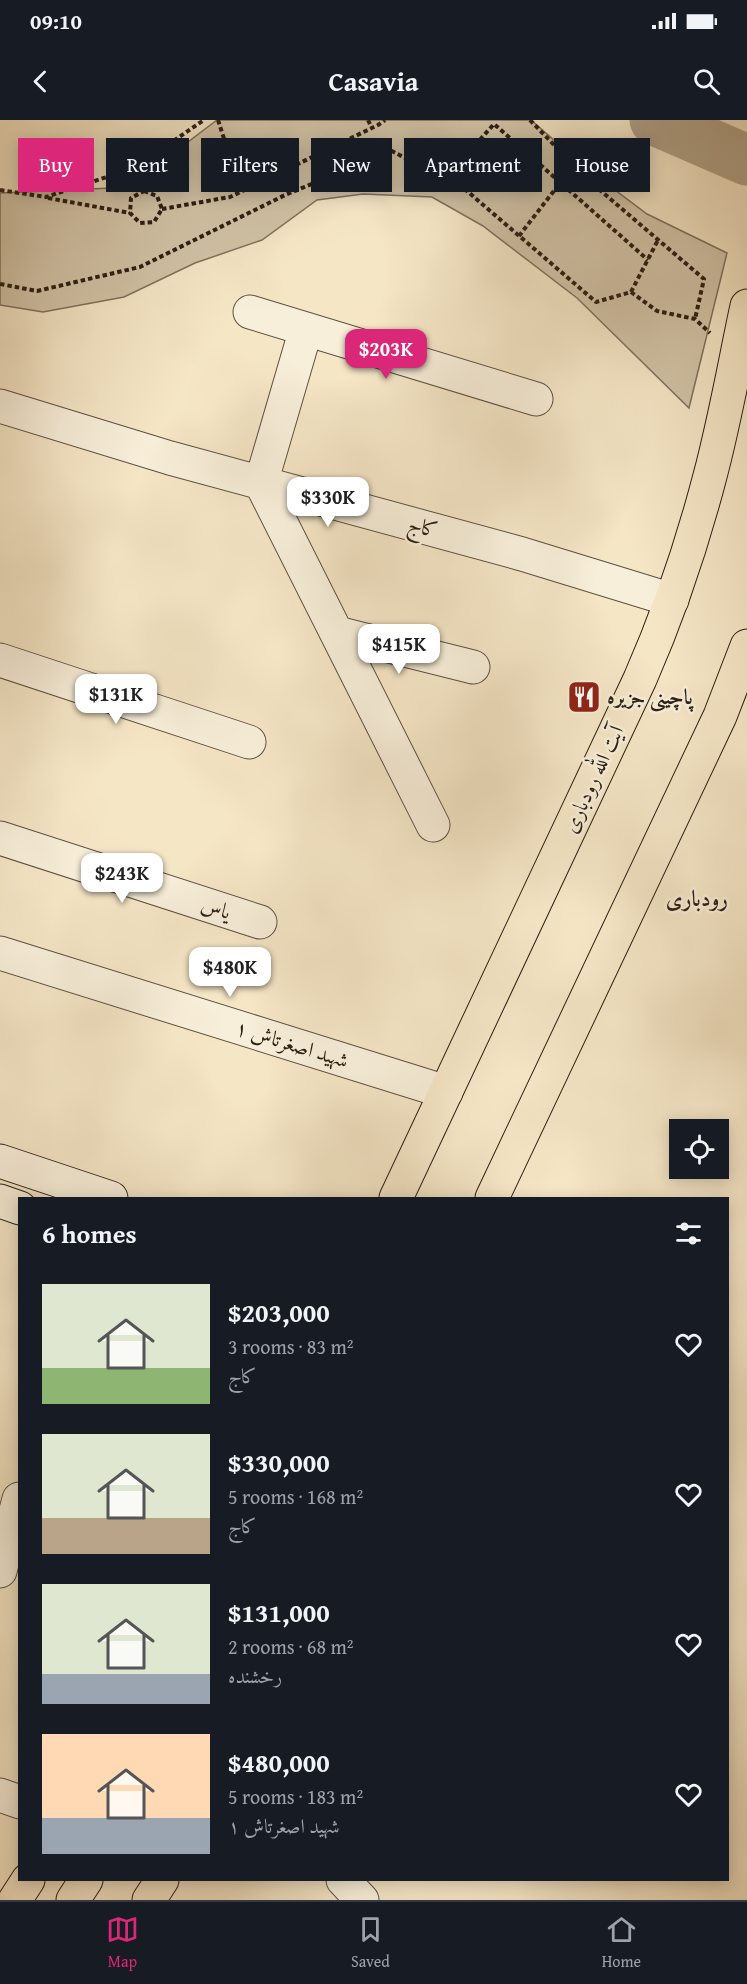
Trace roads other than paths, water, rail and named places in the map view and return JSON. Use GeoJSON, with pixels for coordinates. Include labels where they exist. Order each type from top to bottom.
{"type":"FeatureCollection","features":[{"type":"Feature","properties":{"kind":"main road","name":"آیت الله رودباری"},"geometry":{"type":"LineString","coordinates":[[396,1197],[640,679],[672,600],[693,538],[710,476],[747,306]]}},
{"type":"Feature","properties":{"kind":"main road"},"geometry":{"type":"LineString","coordinates":[[492,1197],[720,716],[747,646]]}},
{"type":"Feature","properties":{"kind":"main road"},"geometry":{"type":"LineString","coordinates":[[15,1900],[27,1881]]}},
{"type":"Feature","properties":{"kind":"main road"},"geometry":{"type":"LineString","coordinates":[[73,1900],[85,1881]]}},
{"type":"Feature","properties":{"kind":"main road"},"geometry":{"type":"LineString","coordinates":[[149,1900],[161,1881]]}},
{"type":"Feature","properties":{"kind":"street"},"geometry":{"type":"LineString","coordinates":[[250,312],[536,399]]}},
{"type":"Feature","properties":{"kind":"street"},"geometry":{"type":"LineString","coordinates":[[306,329],[261,483],[433,825]]}},
{"type":"Feature","properties":{"kind":"street","name":"کاج"},"geometry":{"type":"LineString","coordinates":[[0,406],[261,483],[522,554],[672,600]]}},
{"type":"Feature","properties":{"kind":"street"},"geometry":{"type":"LineString","coordinates":[[337,633],[473,667]]}},
{"type":"Feature","properties":{"kind":"street"},"geometry":{"type":"LineString","coordinates":[[0,660],[249,742]]}},
{"type":"Feature","properties":{"kind":"street","name":"یاس"},"geometry":{"type":"LineString","coordinates":[[0,838],[260,922]]}},
{"type":"Feature","properties":{"kind":"street","name":"شهید اصغرتاش ۱"},"geometry":{"type":"LineString","coordinates":[[0,953],[446,1092]]}},
{"type":"Feature","properties":{"kind":"street"},"geometry":{"type":"LineString","coordinates":[[0,1161],[108,1197]]}},
{"type":"Feature","properties":{"kind":"street"},"geometry":{"type":"LineString","coordinates":[[0,1201],[18,1207]]}},
{"type":"Feature","properties":{"kind":"street"},"geometry":{"type":"LineString","coordinates":[[0,1492],[18,1499]]}},
{"type":"Feature","properties":{"kind":"street"},"geometry":{"type":"LineString","coordinates":[[0,1571],[18,1503]]}},
{"type":"Feature","properties":{"kind":"street"},"geometry":{"type":"LineString","coordinates":[[0,1795],[18,1801]]}},
{"type":"Feature","properties":{"kind":"street"},"geometry":{"type":"LineString","coordinates":[[344,1881],[362,1900]]}},
{"type":"Feature","properties":{"kind":"waterway"},"geometry":{"type":"LineString","coordinates":[[655,120],[747,160]]}},
{"type":"Feature","properties":{"kind":"place","name":"پاچینی جزیره"},"geometry":{"type":"Point","coordinates":[584,697]}},
{"type":"Feature","properties":{"kind":"district","name":"رودباری"},"geometry":{"type":"Point","coordinates":[697,898]}}]}
